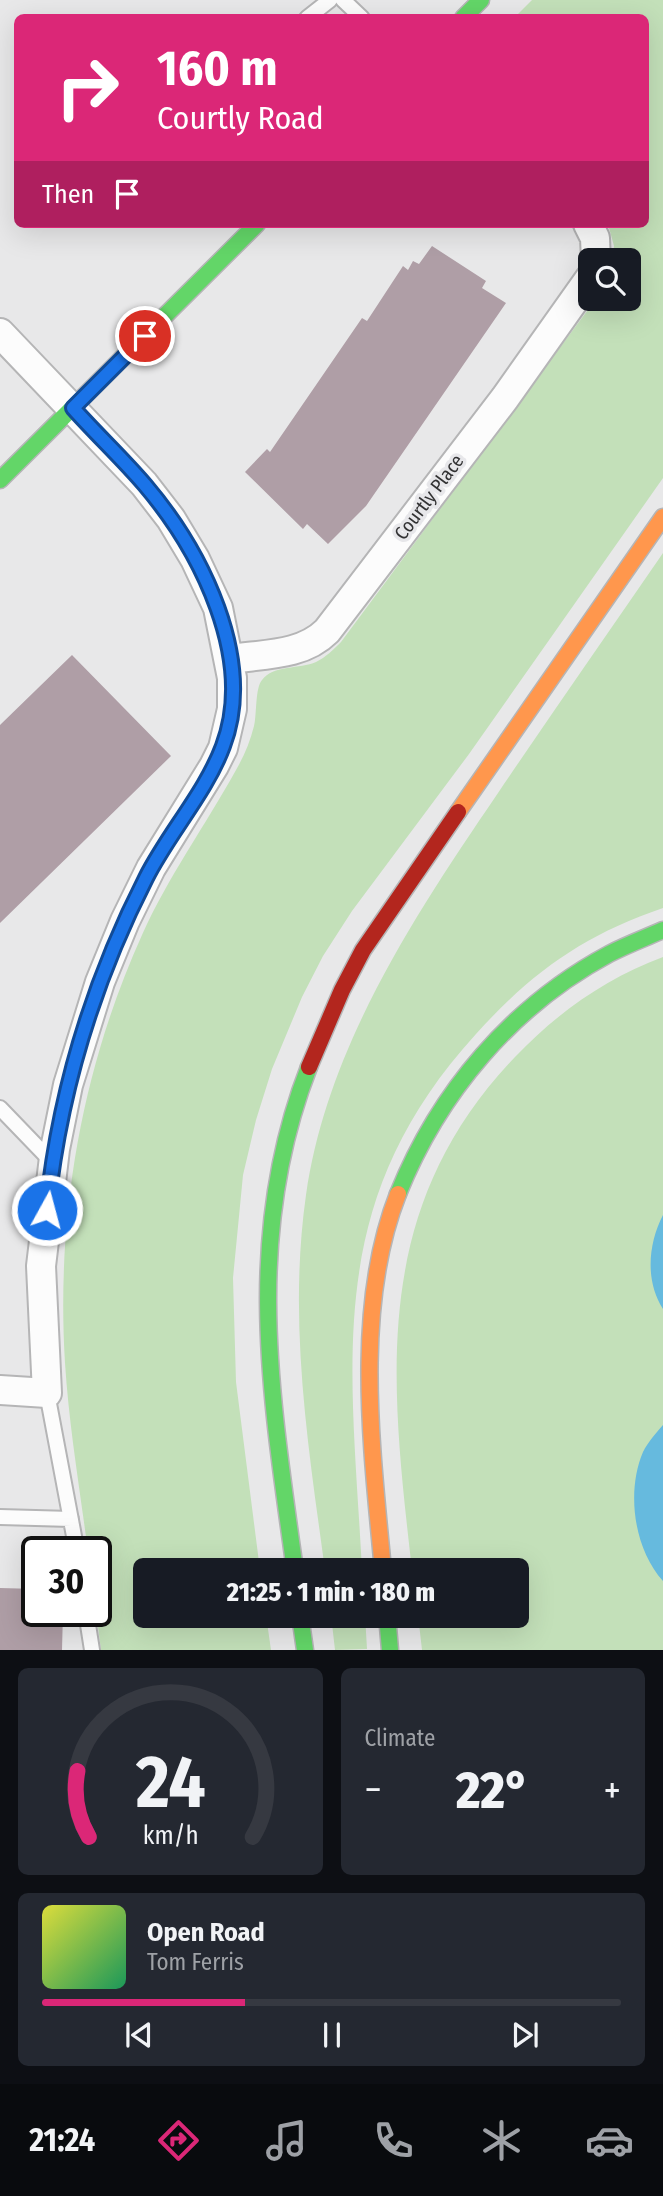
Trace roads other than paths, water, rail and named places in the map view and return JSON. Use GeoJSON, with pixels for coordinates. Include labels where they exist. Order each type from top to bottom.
{"type":"FeatureCollection","features":[{"type":"Feature","properties":{"kind":"main road"},"geometry":{"type":"LineString","coordinates":[[467,14],[481,0]]}},
{"type":"Feature","properties":{"kind":"main road"},"geometry":{"type":"LineString","coordinates":[[0,480],[253,228]]}},
{"type":"Feature","properties":{"kind":"main road"},"geometry":{"type":"LineString","coordinates":[[293,1558],[272,1388],[267,1292],[269,1240],[276,1186],[300,1087],[331,1010],[363,950],[663,517]]}},
{"type":"Feature","properties":{"kind":"main road"},"geometry":{"type":"LineString","coordinates":[[382,1558],[373,1417],[373,1325],[383,1241],[407,1171],[445,1102],[478,1060],[506,1031],[534,1005],[578,973],[609,954],[663,930]]}},
{"type":"Feature","properties":{"kind":"main road"},"geometry":{"type":"LineString","coordinates":[[302,1628],[305,1650]]}},
{"type":"Feature","properties":{"kind":"main road"},"geometry":{"type":"LineString","coordinates":[[388,1628],[390,1650]]}},
{"type":"Feature","properties":{"kind":"street"},"geometry":{"type":"LineString","coordinates":[[590,228],[595,238],[595,248]]}},
{"type":"Feature","properties":{"kind":"street","name":"Courtly Place"},"geometry":{"type":"LineString","coordinates":[[230,659],[299,650],[312,645],[327,631],[530,365],[578,295]]}},
{"type":"Feature","properties":{"kind":"street"},"geometry":{"type":"LineString","coordinates":[[0,333],[144,484],[171,519],[214,597],[230,659],[232,709],[223,748],[151,868],[116,941],[73,1066],[53,1163],[41,1266],[47,1393],[0,1390]]}},
{"type":"Feature","properties":{"kind":"lane"},"geometry":{"type":"LineString","coordinates":[[312,14],[330,0]]}},
{"type":"Feature","properties":{"kind":"lane"},"geometry":{"type":"LineString","coordinates":[[343,0],[358,14]]}},
{"type":"Feature","properties":{"kind":"lane"},"geometry":{"type":"LineString","coordinates":[[0,1108],[53,1163]]}},
{"type":"Feature","properties":{"kind":"lane"},"geometry":{"type":"LineString","coordinates":[[47,1393],[75,1536]]}},
{"type":"Feature","properties":{"kind":"lane"},"geometry":{"type":"LineString","coordinates":[[0,1517],[72,1519]]}},
{"type":"Feature","properties":{"kind":"lane"},"geometry":{"type":"LineString","coordinates":[[88,1627],[92,1650]]}},
{"type":"Feature","properties":{"kind":"water"},"geometry":{"type":"Polygon","coordinates":[[[663,1215],[663,1309],[653,1287],[651,1262],[654,1238],[663,1215]]]}},
{"type":"Feature","properties":{"kind":"water"},"geometry":{"type":"Polygon","coordinates":[[[663,1425],[663,1581],[653,1568],[639,1537],[634,1502],[643,1452],[663,1425]]]}}]}
